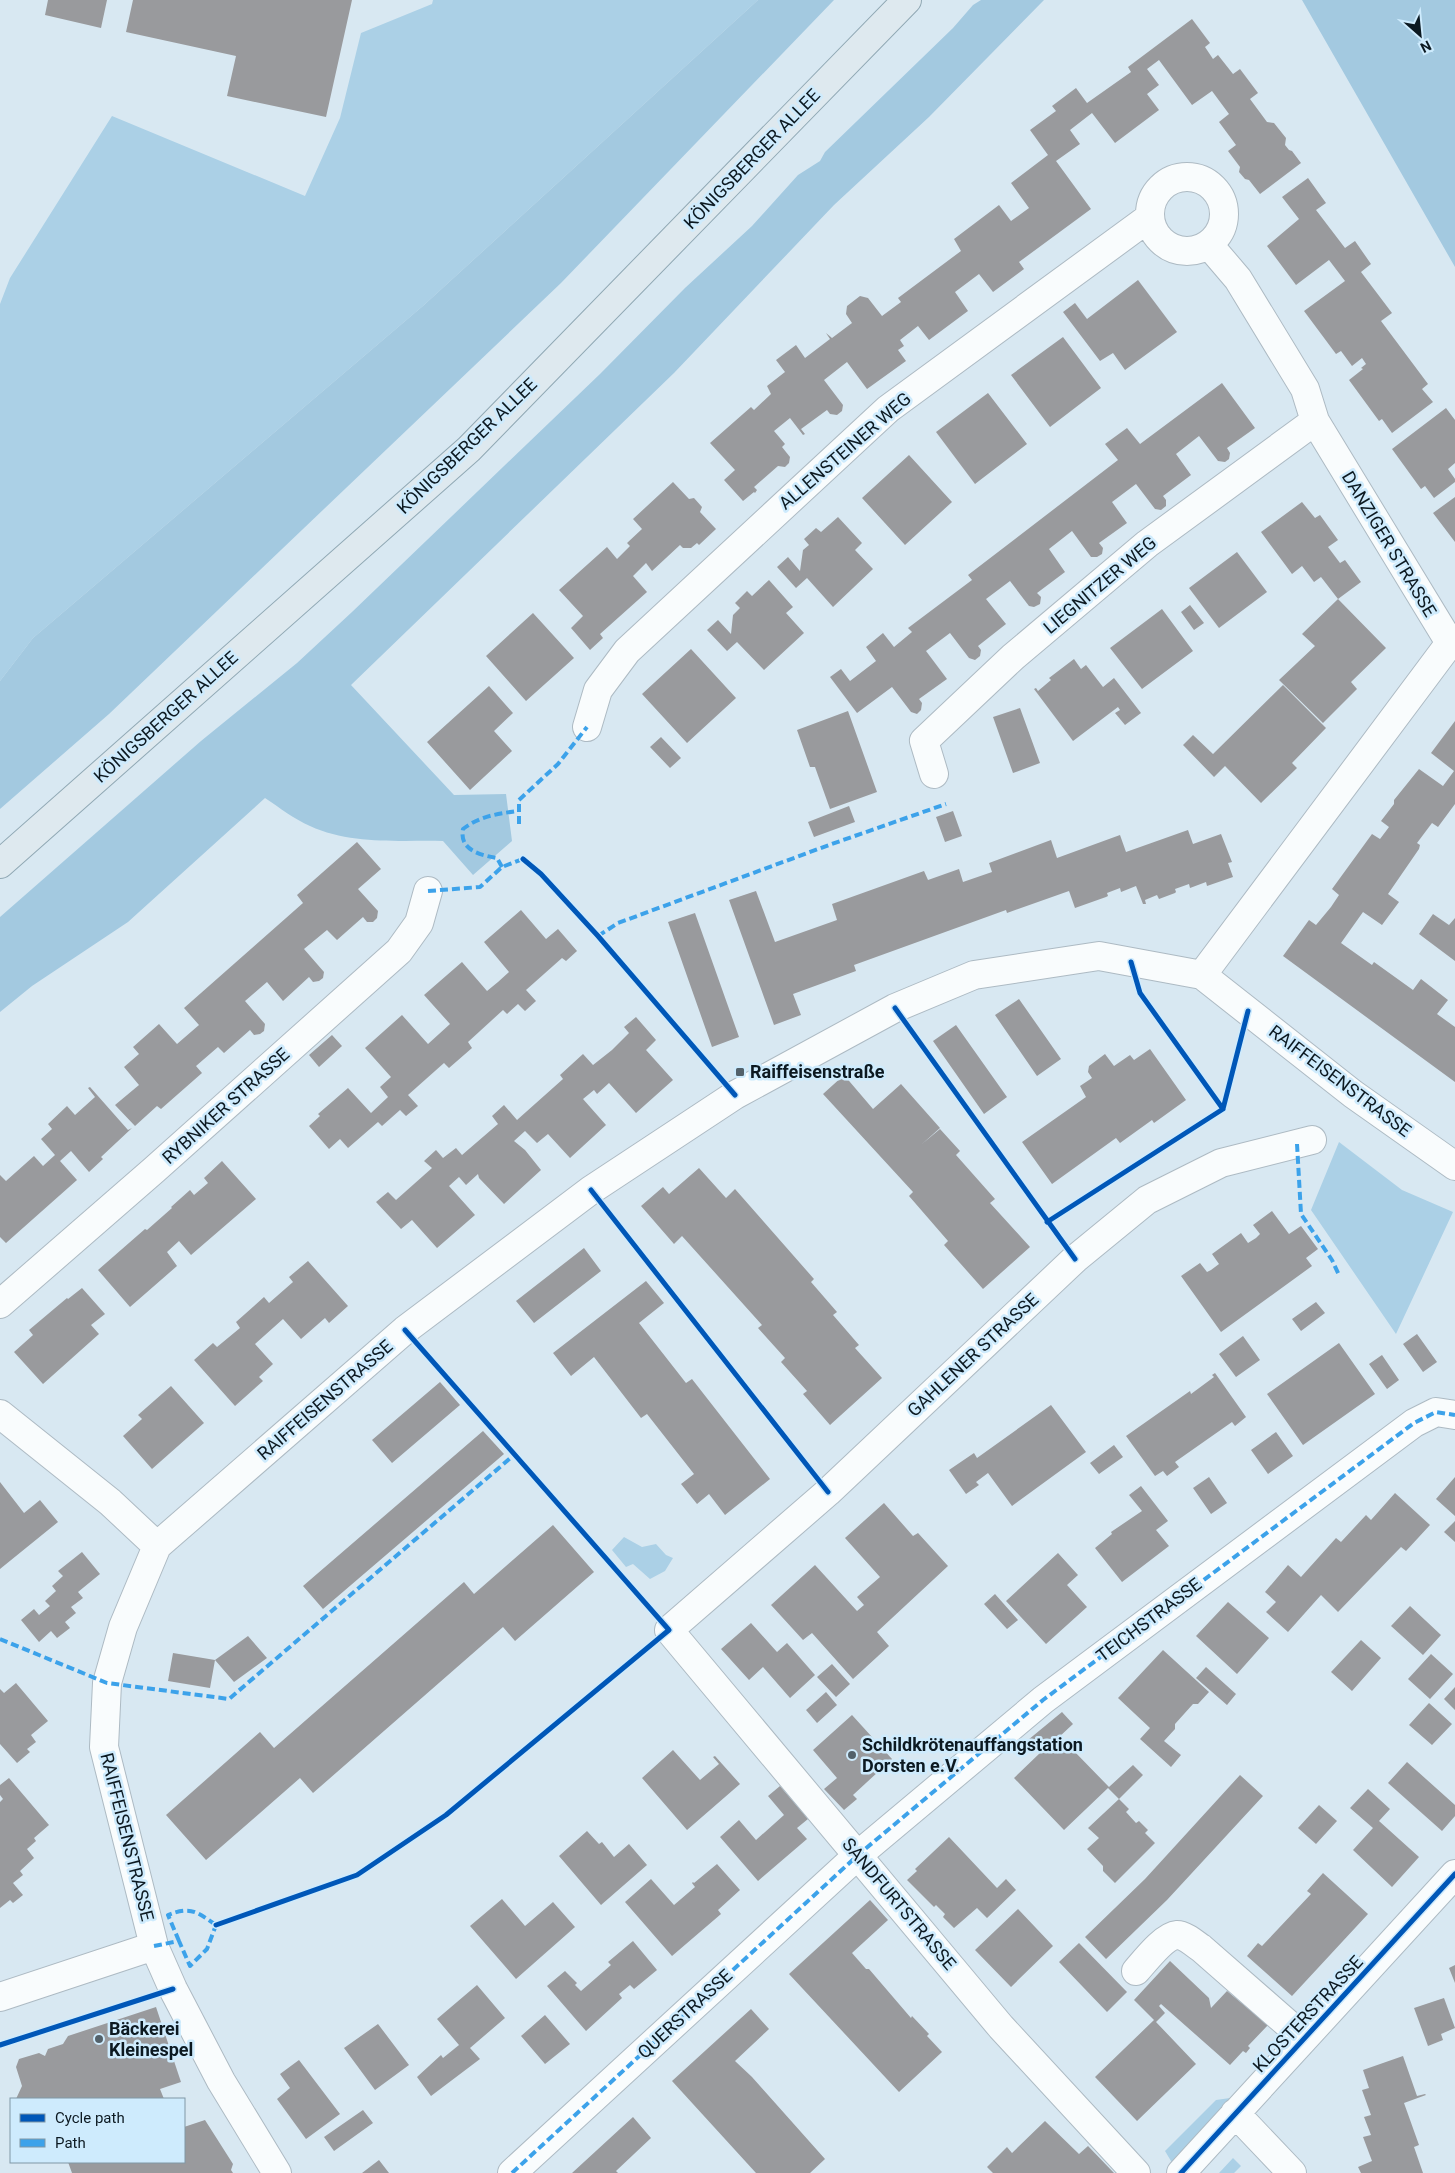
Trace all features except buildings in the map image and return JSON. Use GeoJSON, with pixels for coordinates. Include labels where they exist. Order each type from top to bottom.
{"type":"FeatureCollection","features":[{"type":"Feature","properties":{"kind":"main road","name":"KÖNIGSBERGER ALLEE"},"geometry":{"type":"LineString","coordinates":[[0,864],[468,449],[907,0]]}},
{"type":"Feature","properties":{"kind":"street"},"geometry":{"type":"LineString","coordinates":[[1188,176],[1212,186],[1221,199],[1224,211],[1223,224],[1218,236],[1209,245],[1190,252],[1179,251],[1167,246],[1157,237],[1150,224],[1150,217],[1151,204],[1157,192],[1166,183],[1188,176]]}},
{"type":"Feature","properties":{"kind":"street","name":"ALLENSTEINER WEG"},"geometry":{"type":"LineString","coordinates":[[587,727],[598,690],[627,651],[888,409],[1150,217]]}},
{"type":"Feature","properties":{"kind":"street","name":"DANZIGER STRASSE"},"geometry":{"type":"LineString","coordinates":[[1202,975],[1452,643],[1315,421],[1305,389],[1238,279],[1209,245]]}},
{"type":"Feature","properties":{"kind":"street","name":"LIEGNITZER WEG"},"geometry":{"type":"LineString","coordinates":[[934,774],[924,741],[1006,664],[1147,544],[1315,421]]}},
{"type":"Feature","properties":{"kind":"street","name":"RYBNIKER STRASSE"},"geometry":{"type":"LineString","coordinates":[[0,1304],[154,1170],[399,951],[419,923],[428,891]]}},
{"type":"Feature","properties":{"kind":"street","name":"RAIFFEISENSTRASSE"},"geometry":{"type":"LineString","coordinates":[[277,2173],[221,2081],[173,1989],[154,1946],[104,1747],[107,1683],[123,1628],[158,1546],[405,1330],[591,1190],[748,1088],[895,1008],[974,975],[1099,956],[1202,975],[1353,1094],[1455,1166]]}},
{"type":"Feature","properties":{"kind":"street","name":"GAHLENER STRASSE"},"geometry":{"type":"LineString","coordinates":[[669,1630],[828,1492],[1075,1259],[1147,1200],[1221,1163],[1312,1140]]}},
{"type":"Feature","properties":{"kind":"street","name":"TEICHSTRASSE"},"geometry":{"type":"LineString","coordinates":[[858,1855],[1043,1700],[1361,1462],[1428,1416],[1436,1412],[1455,1415]]}},
{"type":"Feature","properties":{"kind":"street"},"geometry":{"type":"LineString","coordinates":[[0,1414],[110,1502],[158,1546]]}},
{"type":"Feature","properties":{"kind":"street","name":"SANDFURTSTRASSE"},"geometry":{"type":"LineString","coordinates":[[669,1630],[1001,2027],[1136,2173]]}},
{"type":"Feature","properties":{"kind":"street","name":"QUERSTRASSE"},"geometry":{"type":"LineString","coordinates":[[512,2173],[858,1855]]}},
{"type":"Feature","properties":{"kind":"street","name":"KLOSTERSTRASSE"},"geometry":{"type":"LineString","coordinates":[[1181,2173],[1455,1874]]}},
{"type":"Feature","properties":{"kind":"street"},"geometry":{"type":"LineString","coordinates":[[1136,1971],[1166,1939],[1178,1935],[1201,1948],[1304,2038]]}},
{"type":"Feature","properties":{"kind":"street"},"geometry":{"type":"LineString","coordinates":[[0,1997],[154,1946]]}},
{"type":"Feature","properties":{"kind":"street"},"geometry":{"type":"LineString","coordinates":[[1235,2113],[1292,2173]]}},
{"type":"Feature","properties":{"kind":"shaded area"},"geometry":{"type":"Polygon","coordinates":[[[433,0],[758,0],[424,305],[33,638],[0,681],[0,304],[10,278],[112,116],[305,196],[340,118],[361,33],[432,4],[433,0]]]}},
{"type":"Feature","properties":{"kind":"shaded area"},"geometry":{"type":"Polygon","coordinates":[[[758,0],[834,0],[561,283],[109,714],[0,809],[0,681],[33,638],[424,305],[758,0]]]}},
{"type":"Feature","properties":{"kind":"shaded area"},"geometry":{"type":"Polygon","coordinates":[[[981,0],[1044,0],[929,117],[834,205],[674,373],[351,685],[454,795],[506,794],[512,841],[473,875],[443,841],[392,841],[342,836],[304,823],[265,798],[128,922],[32,986],[0,1012],[0,917],[201,741],[297,663],[352,612],[600,374],[685,288],[752,226],[798,175],[820,161],[825,152],[953,28],[973,5],[981,0]]]}},
{"type":"Feature","properties":{"kind":"shaded area"},"geometry":{"type":"Polygon","coordinates":[[[1302,0],[1455,0],[1455,267],[1302,0]]]}},
{"type":"Feature","properties":{"kind":"shaded area"},"geometry":{"type":"Polygon","coordinates":[[[1339,1142],[1402,1190],[1453,1212],[1396,1334],[1311,1210],[1339,1142]]]}},
{"type":"Feature","properties":{"kind":"shaded area"},"geometry":{"type":"Polygon","coordinates":[[[624,1537],[642,1547],[656,1544],[666,1555],[673,1558],[665,1571],[650,1579],[633,1564],[626,1567],[612,1550],[624,1537]]]}},
{"type":"Feature","properties":{"kind":"shaded area"},"geometry":{"type":"Polygon","coordinates":[[[1237,2097],[1177,2171],[1165,2151],[1216,2100],[1237,2097]]]}},
{"type":"Feature","properties":{"kind":"shaded area"},"geometry":{"type":"Polygon","coordinates":[[[1233,2158],[1241,2166],[1234,2173],[1219,2173],[1233,2158]]]}},
{"type":"Feature","properties":{"kind":"marked path"},"geometry":{"type":"LineString","coordinates":[[519,824],[519,800],[558,764],[587,727]]}},
{"type":"Feature","properties":{"kind":"marked path"},"geometry":{"type":"LineString","coordinates":[[598,936],[618,923],[946,804]]}},
{"type":"Feature","properties":{"kind":"marked path"},"geometry":{"type":"LineString","coordinates":[[502,867],[497,858],[478,853],[468,847],[464,842],[463,829],[482,818],[517,811]]}},
{"type":"Feature","properties":{"kind":"marked path"},"geometry":{"type":"LineString","coordinates":[[428,891],[480,887],[502,867],[523,859]]}},
{"type":"Feature","properties":{"kind":"marked path"},"geometry":{"type":"LineString","coordinates":[[1297,1144],[1301,1214],[1332,1260],[1339,1275]]}},
{"type":"Feature","properties":{"kind":"marked path"},"geometry":{"type":"LineString","coordinates":[[512,2173],[858,1855],[1043,1700],[1414,1423],[1436,1412],[1455,1415]]}},
{"type":"Feature","properties":{"kind":"marked path"},"geometry":{"type":"LineString","coordinates":[[0,1639],[107,1683],[229,1699],[514,1455]]}},
{"type":"Feature","properties":{"kind":"marked path"},"geometry":{"type":"LineString","coordinates":[[179,1941],[168,1915],[183,1911],[193,1912],[216,1925]]}},
{"type":"Feature","properties":{"kind":"marked path"},"geometry":{"type":"LineString","coordinates":[[154,1946],[179,1941],[190,1966],[207,1949],[216,1925]]}},
{"type":"Feature","properties":{"kind":"cycle path"},"geometry":{"type":"LineString","coordinates":[[523,859],[541,874],[598,936],[735,1095]]}},
{"type":"Feature","properties":{"kind":"cycle path"},"geometry":{"type":"LineString","coordinates":[[1131,962],[1140,993],[1223,1109]]}},
{"type":"Feature","properties":{"kind":"cycle path"},"geometry":{"type":"LineString","coordinates":[[895,1008],[1075,1259]]}},
{"type":"Feature","properties":{"kind":"cycle path"},"geometry":{"type":"LineString","coordinates":[[1047,1222],[1223,1109],[1248,1011]]}},
{"type":"Feature","properties":{"kind":"cycle path"},"geometry":{"type":"LineString","coordinates":[[591,1190],[828,1492]]}},
{"type":"Feature","properties":{"kind":"cycle path"},"geometry":{"type":"LineString","coordinates":[[216,1925],[357,1875],[446,1815],[669,1630],[405,1330]]}},
{"type":"Feature","properties":{"kind":"cycle path"},"geometry":{"type":"LineString","coordinates":[[1181,2173],[1455,1874]]}},
{"type":"Feature","properties":{"kind":"cycle path"},"geometry":{"type":"LineString","coordinates":[[0,2045],[173,1989]]}},
{"type":"Feature","properties":{"kind":"place","name":"Raiffeisenstraße"},"geometry":{"type":"Point","coordinates":[740,1072]}},
{"type":"Feature","properties":{"kind":"place","name":"Schildkrötenauffangstation Dorsten e.V."},"geometry":{"type":"Point","coordinates":[852,1755]}},
{"type":"Feature","properties":{"kind":"place","name":"Bäckerei Kleinespel"},"geometry":{"type":"Point","coordinates":[99,2039]}}]}
